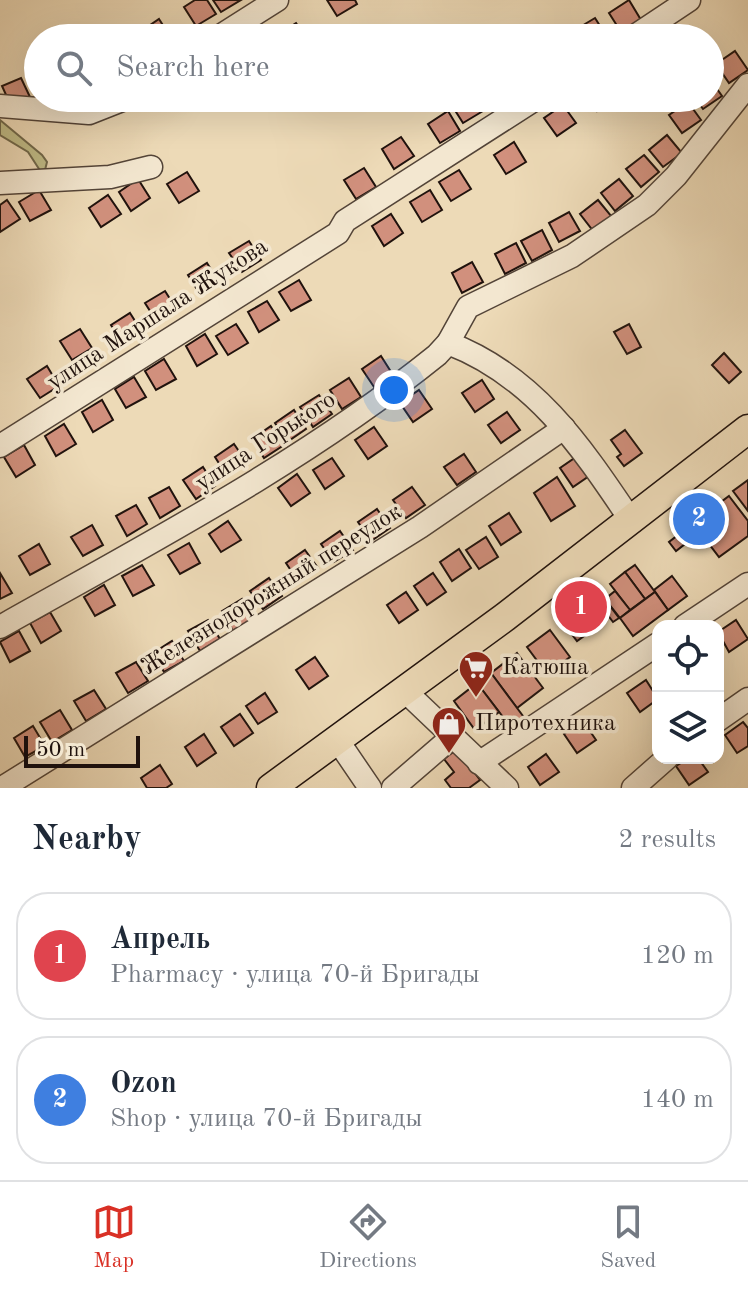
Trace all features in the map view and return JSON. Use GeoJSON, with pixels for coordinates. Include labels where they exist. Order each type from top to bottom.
{"type":"FeatureCollection","features":[{"type":"Feature","properties":{"kind":"main road"},"geometry":{"type":"LineString","coordinates":[[271,788],[632,522],[748,429]]}},
{"type":"Feature","properties":{"kind":"street"},"geometry":{"type":"LineString","coordinates":[[239,24],[277,0]]}},
{"type":"Feature","properties":{"kind":"street"},"geometry":{"type":"LineString","coordinates":[[653,24],[689,0]]}},
{"type":"Feature","properties":{"kind":"street","name":"улица Горького"},"geometry":{"type":"LineString","coordinates":[[0,627],[203,514],[316,442],[419,370],[448,343],[468,307],[572,256],[647,205],[676,176],[748,85]]}},
{"type":"Feature","properties":{"kind":"street"},"geometry":{"type":"LineString","coordinates":[[0,106],[24,108]]}},
{"type":"Feature","properties":{"kind":"street","name":"улица Маршала Жукова"},"geometry":{"type":"LineString","coordinates":[[0,446],[338,233],[345,221],[515,112]]}},
{"type":"Feature","properties":{"kind":"street"},"geometry":{"type":"LineString","coordinates":[[0,183],[110,177],[151,167]]}},
{"type":"Feature","properties":{"kind":"street"},"geometry":{"type":"LineString","coordinates":[[448,343],[485,357],[512,378],[564,428],[579,443],[632,522]]}},
{"type":"Feature","properties":{"kind":"street","name":"Железнодорожный переулок"},"geometry":{"type":"LineString","coordinates":[[2,788],[420,527],[564,428]]}},
{"type":"Feature","properties":{"kind":"street"},"geometry":{"type":"LineString","coordinates":[[694,620],[748,584]]}},
{"type":"Feature","properties":{"kind":"street"},"geometry":{"type":"LineString","coordinates":[[479,763],[652,648]]}},
{"type":"Feature","properties":{"kind":"street"},"geometry":{"type":"LineString","coordinates":[[405,691],[507,788]]}},
{"type":"Feature","properties":{"kind":"street"},"geometry":{"type":"LineString","coordinates":[[724,716],[748,699]]}},
{"type":"Feature","properties":{"kind":"street"},"geometry":{"type":"LineString","coordinates":[[393,788],[451,738]]}},
{"type":"Feature","properties":{"kind":"street"},"geometry":{"type":"LineString","coordinates":[[338,741],[369,788]]}},
{"type":"Feature","properties":{"kind":"street"},"geometry":{"type":"LineString","coordinates":[[650,784],[663,764]]}},
{"type":"Feature","properties":{"kind":"shaded area"},"geometry":{"type":"Polygon","coordinates":[[[0,120],[42,155],[47,162],[45,170],[41,172],[28,152],[0,135],[0,120]]]}},
{"type":"Feature","properties":{"kind":"building"},"geometry":{"type":"Polygon","coordinates":[[[195,0],[207,0],[216,14],[195,24],[184,7],[195,0]]]}},
{"type":"Feature","properties":{"kind":"building"},"geometry":{"type":"Polygon","coordinates":[[[213,0],[241,0],[221,12],[213,0]]]}},
{"type":"Feature","properties":{"kind":"building"},"geometry":{"type":"Polygon","coordinates":[[[327,0],[355,0],[357,4],[337,16],[327,0]]]}},
{"type":"Feature","properties":{"kind":"building"},"geometry":{"type":"Polygon","coordinates":[[[629,0],[641,20],[634,24],[616,24],[609,13],[629,0]]]}},
{"type":"Feature","properties":{"kind":"building"},"geometry":{"type":"Polygon","coordinates":[[[595,18],[599,24],[585,24],[595,18]]]}},
{"type":"Feature","properties":{"kind":"building"},"geometry":{"type":"Polygon","coordinates":[[[735,51],[748,70],[729,83],[724,76],[724,59],[735,51]]]}},
{"type":"Feature","properties":{"kind":"building"},"geometry":{"type":"Polygon","coordinates":[[[21,78],[24,100],[11,106],[2,86],[21,78]]]}},
{"type":"Feature","properties":{"kind":"building"},"geometry":{"type":"Polygon","coordinates":[[[449,112],[460,131],[440,143],[428,124],[449,112]]]}},
{"type":"Feature","properties":{"kind":"building"},"geometry":{"type":"Polygon","coordinates":[[[456,112],[481,112],[463,123],[456,112]]]}},
{"type":"Feature","properties":{"kind":"building"},"geometry":{"type":"Polygon","coordinates":[[[553,112],[568,112],[576,123],[557,136],[544,118],[553,112]]]}},
{"type":"Feature","properties":{"kind":"building"},"geometry":{"type":"Polygon","coordinates":[[[673,112],[695,112],[701,120],[682,133],[669,115],[673,112]]]}},
{"type":"Feature","properties":{"kind":"building"},"geometry":{"type":"Polygon","coordinates":[[[667,135],[682,153],[663,167],[649,150],[667,135]]]}},
{"type":"Feature","properties":{"kind":"building"},"geometry":{"type":"Polygon","coordinates":[[[401,137],[414,156],[394,169],[382,149],[401,137]]]}},
{"type":"Feature","properties":{"kind":"building"},"geometry":{"type":"Polygon","coordinates":[[[514,142],[526,162],[506,174],[494,155],[514,142]]]}},
{"type":"Feature","properties":{"kind":"building"},"geometry":{"type":"Polygon","coordinates":[[[644,155],[659,172],[641,187],[626,169],[644,155]]]}},
{"type":"Feature","properties":{"kind":"building"},"geometry":{"type":"Polygon","coordinates":[[[364,168],[376,187],[356,199],[344,180],[364,168]]]}},
{"type":"Feature","properties":{"kind":"building"},"geometry":{"type":"Polygon","coordinates":[[[459,170],[471,189],[451,201],[439,182],[459,170]]]}},
{"type":"Feature","properties":{"kind":"building"},"geometry":{"type":"Polygon","coordinates":[[[187,172],[199,191],[179,203],[167,184],[187,172]]]}},
{"type":"Feature","properties":{"kind":"building"},"geometry":{"type":"Polygon","coordinates":[[[138,179],[150,198],[131,211],[119,192],[138,179]]]}},
{"type":"Feature","properties":{"kind":"building"},"geometry":{"type":"Polygon","coordinates":[[[619,179],[633,196],[615,211],[601,193],[619,179]]]}},
{"type":"Feature","properties":{"kind":"building"},"geometry":{"type":"Polygon","coordinates":[[[39,190],[51,210],[30,221],[19,202],[39,190]]]}},
{"type":"Feature","properties":{"kind":"building"},"geometry":{"type":"Polygon","coordinates":[[[430,190],[442,210],[422,222],[410,202],[430,190]]]}},
{"type":"Feature","properties":{"kind":"building"},"geometry":{"type":"Polygon","coordinates":[[[108,195],[121,214],[101,227],[89,208],[108,195]]]}},
{"type":"Feature","properties":{"kind":"building"},"geometry":{"type":"Polygon","coordinates":[[[7,200],[20,219],[0,232],[0,205],[7,200]]]}},
{"type":"Feature","properties":{"kind":"building"},"geometry":{"type":"Polygon","coordinates":[[[598,200],[612,217],[594,232],[580,214],[598,200]]]}},
{"type":"Feature","properties":{"kind":"building"},"geometry":{"type":"Polygon","coordinates":[[[569,212],[580,231],[559,242],[549,223],[569,212]]]}},
{"type":"Feature","properties":{"kind":"building"},"geometry":{"type":"Polygon","coordinates":[[[391,214],[403,233],[384,246],[372,226],[391,214]]]}},
{"type":"Feature","properties":{"kind":"building"},"geometry":{"type":"Polygon","coordinates":[[[542,230],[552,250],[532,261],[521,241],[542,230]]]}},
{"type":"Feature","properties":{"kind":"building"},"geometry":{"type":"Polygon","coordinates":[[[249,241],[261,260],[242,272],[229,253],[249,241]]]}},
{"type":"Feature","properties":{"kind":"building"},"geometry":{"type":"Polygon","coordinates":[[[516,243],[526,263],[505,274],[495,254],[516,243]]]}},
{"type":"Feature","properties":{"kind":"building"},"geometry":{"type":"Polygon","coordinates":[[[472,262],[483,282],[462,293],[452,273],[472,262]]]}},
{"type":"Feature","properties":{"kind":"building"},"geometry":{"type":"Polygon","coordinates":[[[207,263],[219,282],[200,294],[188,275],[207,263]]]}},
{"type":"Feature","properties":{"kind":"building"},"geometry":{"type":"Polygon","coordinates":[[[299,280],[311,300],[291,311],[279,292],[299,280]]]}},
{"type":"Feature","properties":{"kind":"building"},"geometry":{"type":"Polygon","coordinates":[[[165,291],[177,310],[157,322],[145,303],[165,291]]]}},
{"type":"Feature","properties":{"kind":"building"},"geometry":{"type":"Polygon","coordinates":[[[267,301],[279,320],[259,332],[248,312],[267,301]]]}},
{"type":"Feature","properties":{"kind":"building"},"geometry":{"type":"Polygon","coordinates":[[[130,313],[142,332],[123,344],[111,325],[130,313]]]}},
{"type":"Feature","properties":{"kind":"building"},"geometry":{"type":"Polygon","coordinates":[[[236,324],[248,343],[228,355],[216,336],[236,324]]]}},
{"type":"Feature","properties":{"kind":"building"},"geometry":{"type":"Polygon","coordinates":[[[629,324],[641,347],[627,354],[614,332],[629,324]]]}},
{"type":"Feature","properties":{"kind":"building"},"geometry":{"type":"Polygon","coordinates":[[[80,329],[92,348],[72,360],[60,341],[80,329]]]}},
{"type":"Feature","properties":{"kind":"building"},"geometry":{"type":"Polygon","coordinates":[[[205,334],[217,354],[197,366],[186,346],[205,334]]]}},
{"type":"Feature","properties":{"kind":"building"},"geometry":{"type":"Polygon","coordinates":[[[724,353],[741,372],[729,383],[712,365],[724,353]]]}},
{"type":"Feature","properties":{"kind":"building"},"geometry":{"type":"Polygon","coordinates":[[[381,356],[393,375],[374,387],[362,369],[381,356]]]}},
{"type":"Feature","properties":{"kind":"building"},"geometry":{"type":"Polygon","coordinates":[[[164,359],[176,379],[156,390],[145,371],[164,359]]]}},
{"type":"Feature","properties":{"kind":"building"},"geometry":{"type":"Polygon","coordinates":[[[47,366],[59,386],[40,398],[27,379],[47,366]]]}},
{"type":"Feature","properties":{"kind":"building"},"geometry":{"type":"Polygon","coordinates":[[[134,377],[146,397],[126,408],[115,389],[134,377]]]}},
{"type":"Feature","properties":{"kind":"building"},"geometry":{"type":"Polygon","coordinates":[[[349,378],[361,397],[342,409],[330,390],[349,378]]]}},
{"type":"Feature","properties":{"kind":"building"},"geometry":{"type":"Polygon","coordinates":[[[482,380],[494,399],[475,412],[462,393],[482,380]]]}},
{"type":"Feature","properties":{"kind":"building"},"geometry":{"type":"Polygon","coordinates":[[[419,390],[432,409],[413,422],[400,403],[419,390]]]}},
{"type":"Feature","properties":{"kind":"building"},"geometry":{"type":"Polygon","coordinates":[[[319,395],[332,414],[313,427],[300,407],[319,395]]]}},
{"type":"Feature","properties":{"kind":"building"},"geometry":{"type":"Polygon","coordinates":[[[102,400],[113,420],[93,432],[82,412],[102,400]]]}},
{"type":"Feature","properties":{"kind":"building"},"geometry":{"type":"Polygon","coordinates":[[[294,410],[306,429],[287,442],[275,423],[294,410]]]}},
{"type":"Feature","properties":{"kind":"building"},"geometry":{"type":"Polygon","coordinates":[[[507,412],[520,430],[501,443],[488,425],[507,412]]]}},
{"type":"Feature","properties":{"kind":"building"},"geometry":{"type":"Polygon","coordinates":[[[64,424],[76,444],[56,456],[45,436],[64,424]]]}},
{"type":"Feature","properties":{"kind":"building"},"geometry":{"type":"Polygon","coordinates":[[[271,426],[284,445],[264,458],[252,439],[271,426]]]}},
{"type":"Feature","properties":{"kind":"building"},"geometry":{"type":"Polygon","coordinates":[[[374,427],[387,446],[368,459],[355,440],[374,427]]]}},
{"type":"Feature","properties":{"kind":"building"},"geometry":{"type":"Polygon","coordinates":[[[625,430],[642,453],[624,466],[617,457],[621,454],[611,440],[625,430]]]}},
{"type":"Feature","properties":{"kind":"building"},"geometry":{"type":"Polygon","coordinates":[[[234,444],[247,463],[227,476],[215,457],[234,444]]]}},
{"type":"Feature","properties":{"kind":"building"},"geometry":{"type":"Polygon","coordinates":[[[24,445],[35,465],[16,477],[4,457],[24,445]]]}},
{"type":"Feature","properties":{"kind":"building"},"geometry":{"type":"Polygon","coordinates":[[[464,454],[476,472],[457,485],[444,467],[464,454]]]}},
{"type":"Feature","properties":{"kind":"building"},"geometry":{"type":"Polygon","coordinates":[[[579,455],[592,474],[573,487],[560,468],[579,455]]]}},
{"type":"Feature","properties":{"kind":"building"},"geometry":{"type":"Polygon","coordinates":[[[332,458],[344,476],[325,489],[313,470],[332,458]]]}},
{"type":"Feature","properties":{"kind":"building"},"geometry":{"type":"Polygon","coordinates":[[[203,467],[215,486],[196,499],[183,480],[203,467]]]}},
{"type":"Feature","properties":{"kind":"building"},"geometry":{"type":"Polygon","coordinates":[[[297,474],[310,493],[291,506],[278,488],[297,474]]]}},
{"type":"Feature","properties":{"kind":"building"},"geometry":{"type":"Polygon","coordinates":[[[557,477],[575,506],[551,521],[534,493],[557,477]]]}},
{"type":"Feature","properties":{"kind":"building"},"geometry":{"type":"Polygon","coordinates":[[[748,480],[748,511],[733,491],[748,480]]]}},
{"type":"Feature","properties":{"kind":"building"},"geometry":{"type":"Polygon","coordinates":[[[169,487],[180,506],[160,518],[149,498],[169,487]]]}},
{"type":"Feature","properties":{"kind":"building"},"geometry":{"type":"Polygon","coordinates":[[[412,487],[425,505],[406,518],[393,500],[412,487]]]}},
{"type":"Feature","properties":{"kind":"building"},"geometry":{"type":"Polygon","coordinates":[[[729,496],[748,521],[748,536],[719,557],[693,523],[729,496]]]}},
{"type":"Feature","properties":{"kind":"building"},"geometry":{"type":"Polygon","coordinates":[[[136,505],[147,524],[127,536],[116,516],[136,505]]]}},
{"type":"Feature","properties":{"kind":"building"},"geometry":{"type":"Polygon","coordinates":[[[377,509],[390,528],[371,541],[358,522],[377,509]]]}},
{"type":"Feature","properties":{"kind":"building"},"geometry":{"type":"Polygon","coordinates":[[[509,513],[521,532],[501,545],[489,526],[509,513]]]}},
{"type":"Feature","properties":{"kind":"building"},"geometry":{"type":"Polygon","coordinates":[[[228,521],[241,540],[221,552],[209,534],[228,521]]]}},
{"type":"Feature","properties":{"kind":"building"},"geometry":{"type":"Polygon","coordinates":[[[92,525],[103,545],[83,556],[71,537],[92,525]]]}},
{"type":"Feature","properties":{"kind":"building"},"geometry":{"type":"Polygon","coordinates":[[[340,531],[353,550],[334,562],[321,544],[340,531]]]}},
{"type":"Feature","properties":{"kind":"building"},"geometry":{"type":"Polygon","coordinates":[[[678,535],[685,544],[676,551],[669,542],[678,535]]]}},
{"type":"Feature","properties":{"kind":"building"},"geometry":{"type":"Polygon","coordinates":[[[486,537],[498,557],[479,569],[466,550],[486,537]]]}},
{"type":"Feature","properties":{"kind":"building"},"geometry":{"type":"Polygon","coordinates":[[[189,543],[200,563],[180,574],[168,555],[189,543]]]}},
{"type":"Feature","properties":{"kind":"building"},"geometry":{"type":"Polygon","coordinates":[[[39,544],[50,564],[30,575],[19,556],[39,544]]]}},
{"type":"Feature","properties":{"kind":"building"},"geometry":{"type":"Polygon","coordinates":[[[459,549],[471,568],[452,581],[440,562],[459,549]]]}},
{"type":"Feature","properties":{"kind":"building"},"geometry":{"type":"Polygon","coordinates":[[[305,550],[318,568],[298,581],[286,563],[305,550]]]}},
{"type":"Feature","properties":{"kind":"building"},"geometry":{"type":"Polygon","coordinates":[[[142,565],[154,585],[133,596],[122,576],[142,565]]]}},
{"type":"Feature","properties":{"kind":"building"},"geometry":{"type":"Polygon","coordinates":[[[635,565],[655,592],[645,599],[625,572],[635,565]]]}},
{"type":"Feature","properties":{"kind":"building"},"geometry":{"type":"Polygon","coordinates":[[[625,572],[645,599],[630,610],[610,584],[625,572]]]}},
{"type":"Feature","properties":{"kind":"building"},"geometry":{"type":"Polygon","coordinates":[[[0,573],[12,593],[0,599],[0,573]]]}},
{"type":"Feature","properties":{"kind":"building"},"geometry":{"type":"Polygon","coordinates":[[[433,573],[446,592],[427,605],[414,586],[433,573]]]}},
{"type":"Feature","properties":{"kind":"building"},"geometry":{"type":"Polygon","coordinates":[[[672,576],[687,596],[668,610],[654,590],[672,576]]]}},
{"type":"Feature","properties":{"kind":"building"},"geometry":{"type":"Polygon","coordinates":[[[269,578],[282,596],[263,609],[250,591],[269,578]]]}},
{"type":"Feature","properties":{"kind":"building"},"geometry":{"type":"Polygon","coordinates":[[[104,585],[115,605],[95,616],[84,597],[104,585]]]}},
{"type":"Feature","properties":{"kind":"building"},"geometry":{"type":"Polygon","coordinates":[[[615,591],[630,610],[620,618],[605,599],[615,591]]]}},
{"type":"Feature","properties":{"kind":"building"},"geometry":{"type":"Polygon","coordinates":[[[406,592],[418,610],[399,623],[387,605],[406,592]]]}},
{"type":"Feature","properties":{"kind":"building"},"geometry":{"type":"Polygon","coordinates":[[[655,592],[668,610],[633,636],[620,618],[655,592]]]}},
{"type":"Feature","properties":{"kind":"building"},"geometry":{"type":"Polygon","coordinates":[[[242,599],[253,619],[233,631],[222,611],[242,599]]]}},
{"type":"Feature","properties":{"kind":"building"},"geometry":{"type":"Polygon","coordinates":[[[589,599],[605,621],[577,641],[561,620],[589,599]]]}},
{"type":"Feature","properties":{"kind":"building"},"geometry":{"type":"Polygon","coordinates":[[[610,606],[619,618],[613,622],[604,610],[610,606]]]}},
{"type":"Feature","properties":{"kind":"building"},"geometry":{"type":"Polygon","coordinates":[[[50,612],[61,631],[41,643],[30,623],[50,612]]]}},
{"type":"Feature","properties":{"kind":"building"},"geometry":{"type":"Polygon","coordinates":[[[208,620],[220,639],[200,651],[188,631],[208,620]]]}},
{"type":"Feature","properties":{"kind":"building"},"geometry":{"type":"Polygon","coordinates":[[[736,620],[748,639],[729,652],[724,643],[724,628],[736,620]]]}},
{"type":"Feature","properties":{"kind":"building"},"geometry":{"type":"Polygon","coordinates":[[[550,630],[570,657],[547,674],[527,647],[550,630]]]}},
{"type":"Feature","properties":{"kind":"building"},"geometry":{"type":"Polygon","coordinates":[[[19,631],[30,651],[10,662],[0,642],[19,631]]]}},
{"type":"Feature","properties":{"kind":"building"},"geometry":{"type":"Polygon","coordinates":[[[172,641],[184,661],[164,672],[153,653],[172,641]]]}},
{"type":"Feature","properties":{"kind":"building"},"geometry":{"type":"Polygon","coordinates":[[[517,653],[543,688],[517,708],[491,673],[517,653]]]}},
{"type":"Feature","properties":{"kind":"building"},"geometry":{"type":"Polygon","coordinates":[[[315,657],[328,676],[309,689],[296,670],[315,657]]]}},
{"type":"Feature","properties":{"kind":"building"},"geometry":{"type":"Polygon","coordinates":[[[136,662],[148,681],[128,693],[116,673],[136,662]]]}},
{"type":"Feature","properties":{"kind":"building"},"geometry":{"type":"Polygon","coordinates":[[[491,673],[526,720],[513,730],[477,683],[491,673]]]}},
{"type":"Feature","properties":{"kind":"building"},"geometry":{"type":"Polygon","coordinates":[[[646,680],[652,690],[652,703],[640,712],[627,693],[646,680]]]}},
{"type":"Feature","properties":{"kind":"building"},"geometry":{"type":"Polygon","coordinates":[[[477,683],[499,712],[475,730],[454,701],[477,683]]]}},
{"type":"Feature","properties":{"kind":"building"},"geometry":{"type":"Polygon","coordinates":[[[94,690],[106,709],[86,721],[74,701],[94,690]]]}},
{"type":"Feature","properties":{"kind":"building"},"geometry":{"type":"Polygon","coordinates":[[[265,693],[277,712],[258,724],[246,706],[265,693]]]}},
{"type":"Feature","properties":{"kind":"building"},"geometry":{"type":"Polygon","coordinates":[[[60,710],[72,730],[52,742],[40,722],[60,710]]]}},
{"type":"Feature","properties":{"kind":"building"},"geometry":{"type":"Polygon","coordinates":[[[240,714],[253,733],[234,746],[221,727],[240,714]]]}},
{"type":"Feature","properties":{"kind":"building"},"geometry":{"type":"Polygon","coordinates":[[[583,721],[596,740],[577,753],[564,734],[583,721]]]}},
{"type":"Feature","properties":{"kind":"building"},"geometry":{"type":"Polygon","coordinates":[[[743,722],[748,728],[748,746],[737,753],[725,735],[743,722]]]}},
{"type":"Feature","properties":{"kind":"building"},"geometry":{"type":"Polygon","coordinates":[[[33,726],[45,746],[25,757],[14,738],[33,726]]]}},
{"type":"Feature","properties":{"kind":"building"},"geometry":{"type":"Polygon","coordinates":[[[204,734],[216,753],[197,766],[185,747],[204,734]]]}},
{"type":"Feature","properties":{"kind":"building"},"geometry":{"type":"Polygon","coordinates":[[[457,749],[480,780],[469,788],[451,788],[445,780],[454,772],[444,759],[457,749]]]}},
{"type":"Feature","properties":{"kind":"building"},"geometry":{"type":"Polygon","coordinates":[[[546,754],[559,772],[540,785],[528,767],[546,754]]]}},
{"type":"Feature","properties":{"kind":"building"},"geometry":{"type":"Polygon","coordinates":[[[702,764],[708,772],[689,785],[676,766],[702,764]]]}},
{"type":"Feature","properties":{"kind":"building"},"geometry":{"type":"Polygon","coordinates":[[[160,765],[172,784],[166,788],[147,788],[141,778],[160,765]]]}},
{"type":"Feature","properties":{"kind":"place","name":"Ozon"},"geometry":{"type":"Point","coordinates":[699,519]}},
{"type":"Feature","properties":{"kind":"place","name":"Апрель"},"geometry":{"type":"Point","coordinates":[581,607]}},
{"type":"Feature","properties":{"kind":"place","name":"Катюша"},"geometry":{"type":"Point","coordinates":[476,699]}},
{"type":"Feature","properties":{"kind":"place","name":"Пиротехника"},"geometry":{"type":"Point","coordinates":[449,755]}}]}
